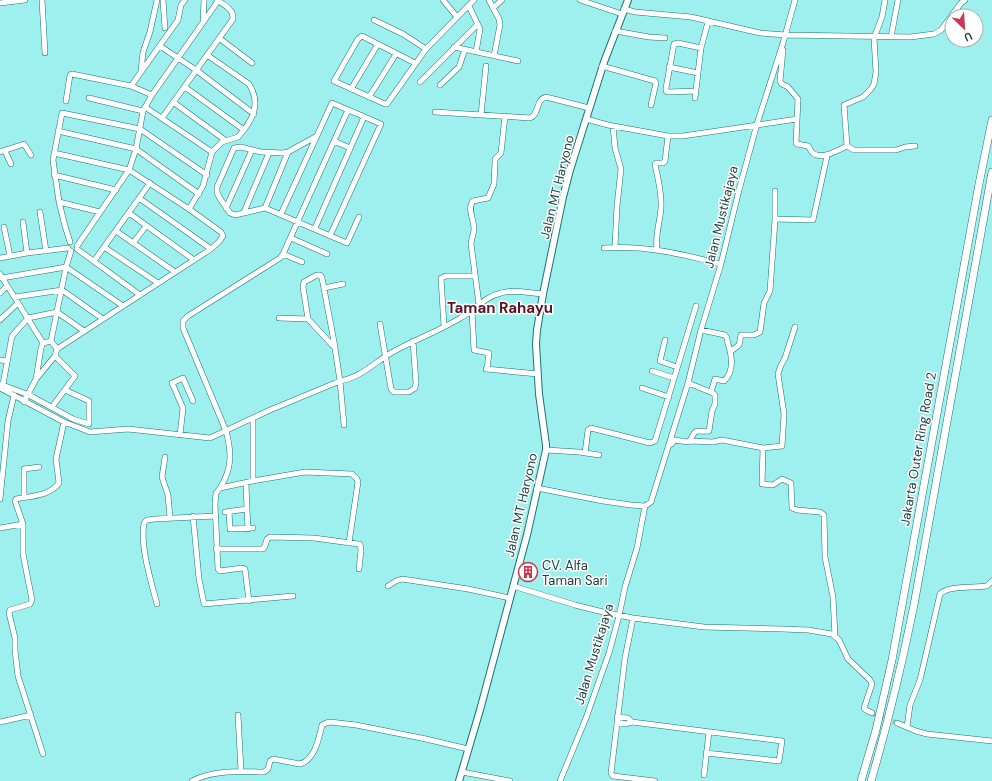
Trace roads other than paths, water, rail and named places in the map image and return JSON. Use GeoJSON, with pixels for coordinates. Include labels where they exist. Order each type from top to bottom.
{"type":"FeatureCollection","features":[{"type":"Feature","properties":{"kind":"highway","name":"Jakarta Outer Ring Road 2"},"geometry":{"type":"LineString","coordinates":[[861,781],[876,730],[892,660],[992,120]]}},
{"type":"Feature","properties":{"kind":"highway","name":"Jakarta Outer Ring Road 2"},"geometry":{"type":"LineString","coordinates":[[871,781],[885,734],[914,605],[992,172]]}},
{"type":"Feature","properties":{"kind":"main road","name":"Jalan MT Haryono"},"geometry":{"type":"LineString","coordinates":[[459,781],[527,535],[546,450],[539,394],[537,336],[543,294],[563,197],[602,66],[628,0]]}},
{"type":"Feature","properties":{"kind":"street"},"geometry":{"type":"LineString","coordinates":[[0,3],[25,0]]}},
{"type":"Feature","properties":{"kind":"street"},"geometry":{"type":"LineString","coordinates":[[42,0],[45,53]]}},
{"type":"Feature","properties":{"kind":"street"},"geometry":{"type":"LineString","coordinates":[[141,73],[143,52],[150,32],[157,0]]}},
{"type":"Feature","properties":{"kind":"street"},"geometry":{"type":"LineString","coordinates":[[162,0],[165,28]]}},
{"type":"Feature","properties":{"kind":"street"},"geometry":{"type":"LineString","coordinates":[[131,86],[178,20],[181,5],[185,0]]}},
{"type":"Feature","properties":{"kind":"street"},"geometry":{"type":"LineString","coordinates":[[202,23],[204,0]]}},
{"type":"Feature","properties":{"kind":"street"},"geometry":{"type":"LineString","coordinates":[[443,0],[457,17]]}},
{"type":"Feature","properties":{"kind":"street"},"geometry":{"type":"LineString","coordinates":[[415,63],[362,36],[358,39],[334,82],[387,104],[426,49],[474,0]]}},
{"type":"Feature","properties":{"kind":"street"},"geometry":{"type":"LineString","coordinates":[[489,0],[500,25],[494,56]]}},
{"type":"Feature","properties":{"kind":"street"},"geometry":{"type":"LineString","coordinates":[[493,8],[502,0]]}},
{"type":"Feature","properties":{"kind":"street"},"geometry":{"type":"LineString","coordinates":[[580,0],[623,12],[691,17],[760,33],[874,38],[910,37],[934,34],[941,30],[961,3],[966,0]]}},
{"type":"Feature","properties":{"kind":"street","name":"Jalan Mustikajaya"},"geometry":{"type":"LineString","coordinates":[[560,781],[601,676],[619,616],[647,505],[653,497],[688,383],[721,264],[757,124],[784,43],[795,0]]}},
{"type":"Feature","properties":{"kind":"street"},"geometry":{"type":"LineString","coordinates":[[847,146],[844,105],[863,97],[874,84],[876,72],[874,38],[882,17],[885,0]]}},
{"type":"Feature","properties":{"kind":"street"},"geometry":{"type":"LineString","coordinates":[[891,37],[898,0]]}},
{"type":"Feature","properties":{"kind":"street"},"geometry":{"type":"LineString","coordinates":[[73,248],[129,170],[136,149],[144,109],[152,95],[217,1],[231,10],[233,16],[162,118]]}},
{"type":"Feature","properties":{"kind":"street"},"geometry":{"type":"LineString","coordinates":[[468,6],[480,29],[476,52]]}},
{"type":"Feature","properties":{"kind":"street"},"geometry":{"type":"LineString","coordinates":[[374,20],[403,34],[426,49]]}},
{"type":"Feature","properties":{"kind":"street"},"geometry":{"type":"LineString","coordinates":[[695,98],[701,48],[708,22]]}},
{"type":"Feature","properties":{"kind":"street"},"geometry":{"type":"LineString","coordinates":[[420,82],[478,24]]}},
{"type":"Feature","properties":{"kind":"street"},"geometry":{"type":"LineString","coordinates":[[615,31],[649,37],[665,38]]}},
{"type":"Feature","properties":{"kind":"street"},"geometry":{"type":"LineString","coordinates":[[219,38],[252,63]]}},
{"type":"Feature","properties":{"kind":"street"},"geometry":{"type":"LineString","coordinates":[[784,43],[780,82],[788,87],[798,99],[797,144],[808,146],[811,151],[816,154],[827,156],[847,146]]}},
{"type":"Feature","properties":{"kind":"street"},"geometry":{"type":"LineString","coordinates":[[351,89],[378,44]]}},
{"type":"Feature","properties":{"kind":"street"},"geometry":{"type":"LineString","coordinates":[[696,91],[666,91],[674,44],[701,48]]}},
{"type":"Feature","properties":{"kind":"street"},"geometry":{"type":"LineString","coordinates":[[160,46],[196,70],[254,114]]}},
{"type":"Feature","properties":{"kind":"street"},"geometry":{"type":"LineString","coordinates":[[454,47],[518,61]]}},
{"type":"Feature","properties":{"kind":"street"},"geometry":{"type":"LineString","coordinates":[[440,85],[459,67],[465,49]]}},
{"type":"Feature","properties":{"kind":"street"},"geometry":{"type":"LineString","coordinates":[[369,97],[396,54]]}},
{"type":"Feature","properties":{"kind":"street"},"geometry":{"type":"LineString","coordinates":[[189,209],[199,194],[207,175],[212,152],[218,145],[226,140],[238,137],[254,114],[255,101],[249,84],[207,55]]}},
{"type":"Feature","properties":{"kind":"street"},"geometry":{"type":"LineString","coordinates":[[481,115],[486,66]]}},
{"type":"Feature","properties":{"kind":"street"},"geometry":{"type":"LineString","coordinates":[[602,66],[655,81],[656,83],[651,105]]}},
{"type":"Feature","properties":{"kind":"street"},"geometry":{"type":"LineString","coordinates":[[669,67],[698,73]]}},
{"type":"Feature","properties":{"kind":"street"},"geometry":{"type":"LineString","coordinates":[[66,101],[70,75],[72,74],[131,86],[152,95]]}},
{"type":"Feature","properties":{"kind":"street"},"geometry":{"type":"LineString","coordinates":[[185,87],[244,130]]}},
{"type":"Feature","properties":{"kind":"street"},"geometry":{"type":"LineString","coordinates":[[435,112],[533,117],[537,112],[540,101],[546,97],[590,108]]}},
{"type":"Feature","properties":{"kind":"street"},"geometry":{"type":"LineString","coordinates":[[89,98],[144,109],[162,118],[212,152]]}},
{"type":"Feature","properties":{"kind":"street"},"geometry":{"type":"LineString","coordinates":[[173,102],[226,140]]}},
{"type":"Feature","properties":{"kind":"street"},"geometry":{"type":"LineString","coordinates":[[282,214],[332,103],[381,124],[330,236]]}},
{"type":"Feature","properties":{"kind":"street"},"geometry":{"type":"LineString","coordinates":[[249,601],[246,570],[242,568],[219,570],[216,549],[216,495],[228,473],[230,460],[229,441],[226,430],[183,328],[183,321],[188,316],[280,258],[291,238],[348,110]]}},
{"type":"Feature","properties":{"kind":"street"},"geometry":{"type":"LineString","coordinates":[[36,379],[56,356],[57,349],[51,341],[66,267],[74,242],[70,242],[59,202],[54,176],[54,153],[62,114],[64,113],[140,129],[207,175]]}},
{"type":"Feature","properties":{"kind":"street"},"geometry":{"type":"LineString","coordinates":[[479,304],[471,244],[471,237],[474,230],[471,205],[473,201],[488,198],[489,193],[493,189],[495,159],[501,153],[505,116]]}},
{"type":"Feature","properties":{"kind":"street"},"geometry":{"type":"LineString","coordinates":[[315,228],[364,117]]}},
{"type":"Feature","properties":{"kind":"street"},"geometry":{"type":"LineString","coordinates":[[586,119],[613,126],[668,136],[683,136],[797,118]]}},
{"type":"Feature","properties":{"kind":"street"},"geometry":{"type":"LineString","coordinates":[[613,126],[615,148],[621,169],[615,247]]}},
{"type":"Feature","properties":{"kind":"street"},"geometry":{"type":"LineString","coordinates":[[58,131],[136,149],[199,194]]}},
{"type":"Feature","properties":{"kind":"street"},"geometry":{"type":"LineString","coordinates":[[317,136],[288,152],[269,153],[241,147],[234,148],[217,187],[219,197],[230,213],[235,215],[265,208],[315,228],[347,243],[359,217]]}},
{"type":"Feature","properties":{"kind":"street"},"geometry":{"type":"LineString","coordinates":[[657,249],[657,228],[660,217],[661,197],[655,164],[663,163],[665,161],[668,136]]}},
{"type":"Feature","properties":{"kind":"street"},"geometry":{"type":"LineString","coordinates":[[334,141],[350,148]]}},
{"type":"Feature","properties":{"kind":"street"},"geometry":{"type":"LineString","coordinates":[[11,164],[2,152],[24,144],[31,155]]}},
{"type":"Feature","properties":{"kind":"street"},"geometry":{"type":"LineString","coordinates":[[847,146],[854,150],[896,150],[915,146]]}},
{"type":"Feature","properties":{"kind":"street"},"geometry":{"type":"LineString","coordinates":[[226,208],[252,150]]}},
{"type":"Feature","properties":{"kind":"street"},"geometry":{"type":"LineString","coordinates":[[265,208],[288,152]]}},
{"type":"Feature","properties":{"kind":"street"},"geometry":{"type":"LineString","coordinates":[[54,153],[129,170],[189,209],[223,236],[211,249],[57,349]]}},
{"type":"Feature","properties":{"kind":"street"},"geometry":{"type":"LineString","coordinates":[[244,212],[269,153]]}},
{"type":"Feature","properties":{"kind":"street"},"geometry":{"type":"LineString","coordinates":[[775,220],[813,220],[827,156]]}},
{"type":"Feature","properties":{"kind":"street"},"geometry":{"type":"LineString","coordinates":[[54,176],[116,190]]}},
{"type":"Feature","properties":{"kind":"street"},"geometry":{"type":"LineString","coordinates":[[94,261],[150,183]]}},
{"type":"Feature","properties":{"kind":"street"},"geometry":{"type":"LineString","coordinates":[[731,351],[739,345],[741,335],[754,335],[760,332],[764,303],[770,292],[775,220],[775,192]]}},
{"type":"Feature","properties":{"kind":"street"},"geometry":{"type":"LineString","coordinates":[[139,198],[211,249]]}},
{"type":"Feature","properties":{"kind":"street"},"geometry":{"type":"LineString","coordinates":[[59,202],[100,212]]}},
{"type":"Feature","properties":{"kind":"street"},"geometry":{"type":"LineString","coordinates":[[40,212],[46,250]]}},
{"type":"Feature","properties":{"kind":"street"},"geometry":{"type":"LineString","coordinates":[[129,213],[194,260]]}},
{"type":"Feature","properties":{"kind":"street"},"geometry":{"type":"LineString","coordinates":[[23,222],[27,253]]}},
{"type":"Feature","properties":{"kind":"street"},"geometry":{"type":"LineString","coordinates":[[134,242],[146,226]]}},
{"type":"Feature","properties":{"kind":"street"},"geometry":{"type":"LineString","coordinates":[[4,227],[10,256]]}},
{"type":"Feature","properties":{"kind":"street"},"geometry":{"type":"LineString","coordinates":[[116,231],[134,242],[175,272]]}},
{"type":"Feature","properties":{"kind":"street"},"geometry":{"type":"LineString","coordinates":[[291,238],[327,254]]}},
{"type":"Feature","properties":{"kind":"street"},"geometry":{"type":"LineString","coordinates":[[104,247],[158,283]]}},
{"type":"Feature","properties":{"kind":"street"},"geometry":{"type":"LineString","coordinates":[[604,248],[615,247],[657,249],[721,264]]}},
{"type":"Feature","properties":{"kind":"street"},"geometry":{"type":"LineString","coordinates":[[0,258],[46,250],[73,248],[94,261],[140,295]]}},
{"type":"Feature","properties":{"kind":"street"},"geometry":{"type":"LineString","coordinates":[[283,254],[302,262]]}},
{"type":"Feature","properties":{"kind":"street"},"geometry":{"type":"LineString","coordinates":[[24,402],[36,379],[39,356],[43,343],[1,276],[66,267],[123,306]]}},
{"type":"Feature","properties":{"kind":"street"},"geometry":{"type":"LineString","coordinates":[[335,348],[308,320],[303,287],[304,282],[317,275],[320,275],[322,278],[335,348],[344,425]]}},
{"type":"Feature","properties":{"kind":"street"},"geometry":{"type":"LineString","coordinates":[[444,326],[441,278],[446,276],[475,276]]}},
{"type":"Feature","properties":{"kind":"street"},"geometry":{"type":"LineString","coordinates":[[324,288],[343,284]]}},
{"type":"Feature","properties":{"kind":"street"},"geometry":{"type":"LineString","coordinates":[[0,293],[7,286]]}},
{"type":"Feature","properties":{"kind":"street"},"geometry":{"type":"LineString","coordinates":[[15,297],[62,290],[103,319]]}},
{"type":"Feature","properties":{"kind":"street"},"geometry":{"type":"LineString","coordinates":[[1,386],[24,402],[64,422],[90,432],[128,430],[210,438],[253,418],[357,375],[386,356],[463,317],[479,304],[495,294],[508,292],[543,294]]}},
{"type":"Feature","properties":{"kind":"street"},"geometry":{"type":"LineString","coordinates":[[0,320],[18,303]]}},
{"type":"Feature","properties":{"kind":"street"},"geometry":{"type":"LineString","coordinates":[[585,453],[588,430],[591,428],[650,443],[654,442],[696,306]]}},
{"type":"Feature","properties":{"kind":"street"},"geometry":{"type":"LineString","coordinates":[[472,310],[474,350],[489,353],[486,369],[538,374]]}},
{"type":"Feature","properties":{"kind":"street"},"geometry":{"type":"LineString","coordinates":[[1,386],[12,336],[28,318],[57,312],[84,331]]}},
{"type":"Feature","properties":{"kind":"street"},"geometry":{"type":"LineString","coordinates":[[279,318],[308,320]]}},
{"type":"Feature","properties":{"kind":"street"},"geometry":{"type":"LineString","coordinates":[[380,324],[392,391],[396,393],[412,391],[415,388],[414,341]]}},
{"type":"Feature","properties":{"kind":"street"},"geometry":{"type":"LineString","coordinates":[[537,488],[617,504],[647,505],[653,502],[655,498],[674,440],[689,442],[713,442],[722,440],[763,448],[780,447],[782,445],[783,409],[778,383],[778,374],[795,327]]}},
{"type":"Feature","properties":{"kind":"street"},"geometry":{"type":"LineString","coordinates":[[702,330],[725,335],[728,338],[731,351],[732,363],[727,378],[724,381],[715,379],[711,392]]}},
{"type":"Feature","properties":{"kind":"street"},"geometry":{"type":"LineString","coordinates":[[665,340],[660,361],[677,367]]}},
{"type":"Feature","properties":{"kind":"street"},"geometry":{"type":"LineString","coordinates":[[43,343],[51,341]]}},
{"type":"Feature","properties":{"kind":"street"},"geometry":{"type":"LineString","coordinates":[[52,407],[75,376],[56,356]]}},
{"type":"Feature","properties":{"kind":"street"},"geometry":{"type":"LineString","coordinates":[[0,360],[7,361]]}},
{"type":"Feature","properties":{"kind":"street"},"geometry":{"type":"LineString","coordinates":[[652,371],[674,378]]}},
{"type":"Feature","properties":{"kind":"street"},"geometry":{"type":"LineString","coordinates":[[180,435],[183,408],[172,383],[183,378],[193,401]]}},
{"type":"Feature","properties":{"kind":"street"},"geometry":{"type":"LineString","coordinates":[[688,383],[715,395],[709,431],[695,432],[690,441]]}},
{"type":"Feature","properties":{"kind":"street"},"geometry":{"type":"LineString","coordinates":[[1,386],[29,395],[73,419],[89,424],[89,401],[65,390]]}},
{"type":"Feature","properties":{"kind":"street"},"geometry":{"type":"LineString","coordinates":[[642,388],[669,397]]}},
{"type":"Feature","properties":{"kind":"street"},"geometry":{"type":"LineString","coordinates":[[0,499],[8,421],[14,395]]}},
{"type":"Feature","properties":{"kind":"street"},"geometry":{"type":"LineString","coordinates":[[253,418],[253,481]]}},
{"type":"Feature","properties":{"kind":"street"},"geometry":{"type":"LineString","coordinates":[[43,754],[18,676],[15,638],[9,613],[10,610],[30,604],[32,600],[23,554],[23,524],[15,501],[17,499],[42,494],[53,489],[59,483],[56,455],[64,422]]}},
{"type":"Feature","properties":{"kind":"street"},"geometry":{"type":"LineString","coordinates":[[763,448],[762,484],[773,485],[782,480],[789,482],[792,486],[792,508],[797,510],[820,512],[824,515],[825,557],[833,597],[835,636],[843,647],[848,659],[866,676],[872,684],[864,708],[872,713]]}},
{"type":"Feature","properties":{"kind":"street"},"geometry":{"type":"LineString","coordinates":[[546,450],[599,455]]}},
{"type":"Feature","properties":{"kind":"street"},"geometry":{"type":"LineString","coordinates":[[165,457],[162,477],[168,495],[170,518]]}},
{"type":"Feature","properties":{"kind":"street"},"geometry":{"type":"LineString","coordinates":[[24,498],[24,469],[39,467]]}},
{"type":"Feature","properties":{"kind":"street"},"geometry":{"type":"LineString","coordinates":[[220,488],[305,472],[352,474],[358,482],[349,543]]}},
{"type":"Feature","properties":{"kind":"street"},"geometry":{"type":"LineString","coordinates":[[246,484],[247,509],[251,529],[230,529],[227,511],[247,509]]}},
{"type":"Feature","properties":{"kind":"street"},"geometry":{"type":"LineString","coordinates":[[158,604],[148,572],[143,525],[147,520],[193,516],[215,516]]}},
{"type":"Feature","properties":{"kind":"street"},"geometry":{"type":"LineString","coordinates":[[193,516],[199,579],[204,604],[293,596]]}},
{"type":"Feature","properties":{"kind":"street"},"geometry":{"type":"LineString","coordinates":[[0,528],[23,524]]}},
{"type":"Feature","properties":{"kind":"street"},"geometry":{"type":"LineString","coordinates":[[216,549],[263,549],[267,539],[270,537],[314,538],[360,544],[359,569]]}},
{"type":"Feature","properties":{"kind":"street"},"geometry":{"type":"LineString","coordinates":[[388,586],[402,579],[468,589],[510,598]]}},
{"type":"Feature","properties":{"kind":"street"},"geometry":{"type":"LineString","coordinates":[[907,727],[910,705],[920,680],[940,594],[944,590],[954,588],[987,586],[992,581]]}},
{"type":"Feature","properties":{"kind":"street"},"geometry":{"type":"LineString","coordinates":[[513,586],[575,605],[619,616],[704,627],[808,630],[835,636]]}},
{"type":"Feature","properties":{"kind":"street"},"geometry":{"type":"LineString","coordinates":[[633,618],[625,658],[611,771],[612,775],[655,781]]}},
{"type":"Feature","properties":{"kind":"street"},"geometry":{"type":"LineString","coordinates":[[0,722],[31,715]]}},
{"type":"Feature","properties":{"kind":"street"},"geometry":{"type":"LineString","coordinates":[[238,715],[241,771]]}},
{"type":"Feature","properties":{"kind":"street"},"geometry":{"type":"LineString","coordinates":[[617,719],[626,724],[632,722],[782,741],[779,761],[706,753]]}},
{"type":"Feature","properties":{"kind":"street"},"geometry":{"type":"LineString","coordinates":[[192,781],[209,775],[241,771],[267,771],[270,761],[273,759],[300,764],[307,761],[317,744],[322,725],[330,722],[356,724],[468,749]]}},
{"type":"Feature","properties":{"kind":"street"},"geometry":{"type":"LineString","coordinates":[[897,723],[927,734],[992,741]]}},
{"type":"Feature","properties":{"kind":"street"},"geometry":{"type":"LineString","coordinates":[[704,775],[709,732]]}},
{"type":"Feature","properties":{"kind":"street"},"geometry":{"type":"LineString","coordinates":[[462,772],[510,781]]}},
{"type":"Feature","properties":{"kind":"tunnel"},"geometry":{"type":"LineString","coordinates":[[872,713],[897,723]]}},
{"type":"Feature","properties":{"kind":"place","name":"CV. Alfa Taman Sari"},"geometry":{"type":"Point","coordinates":[528,572]}},
{"type":"Feature","properties":{"kind":"district","name":"Taman Rahayu"},"geometry":{"type":"Point","coordinates":[500,308]}}]}
